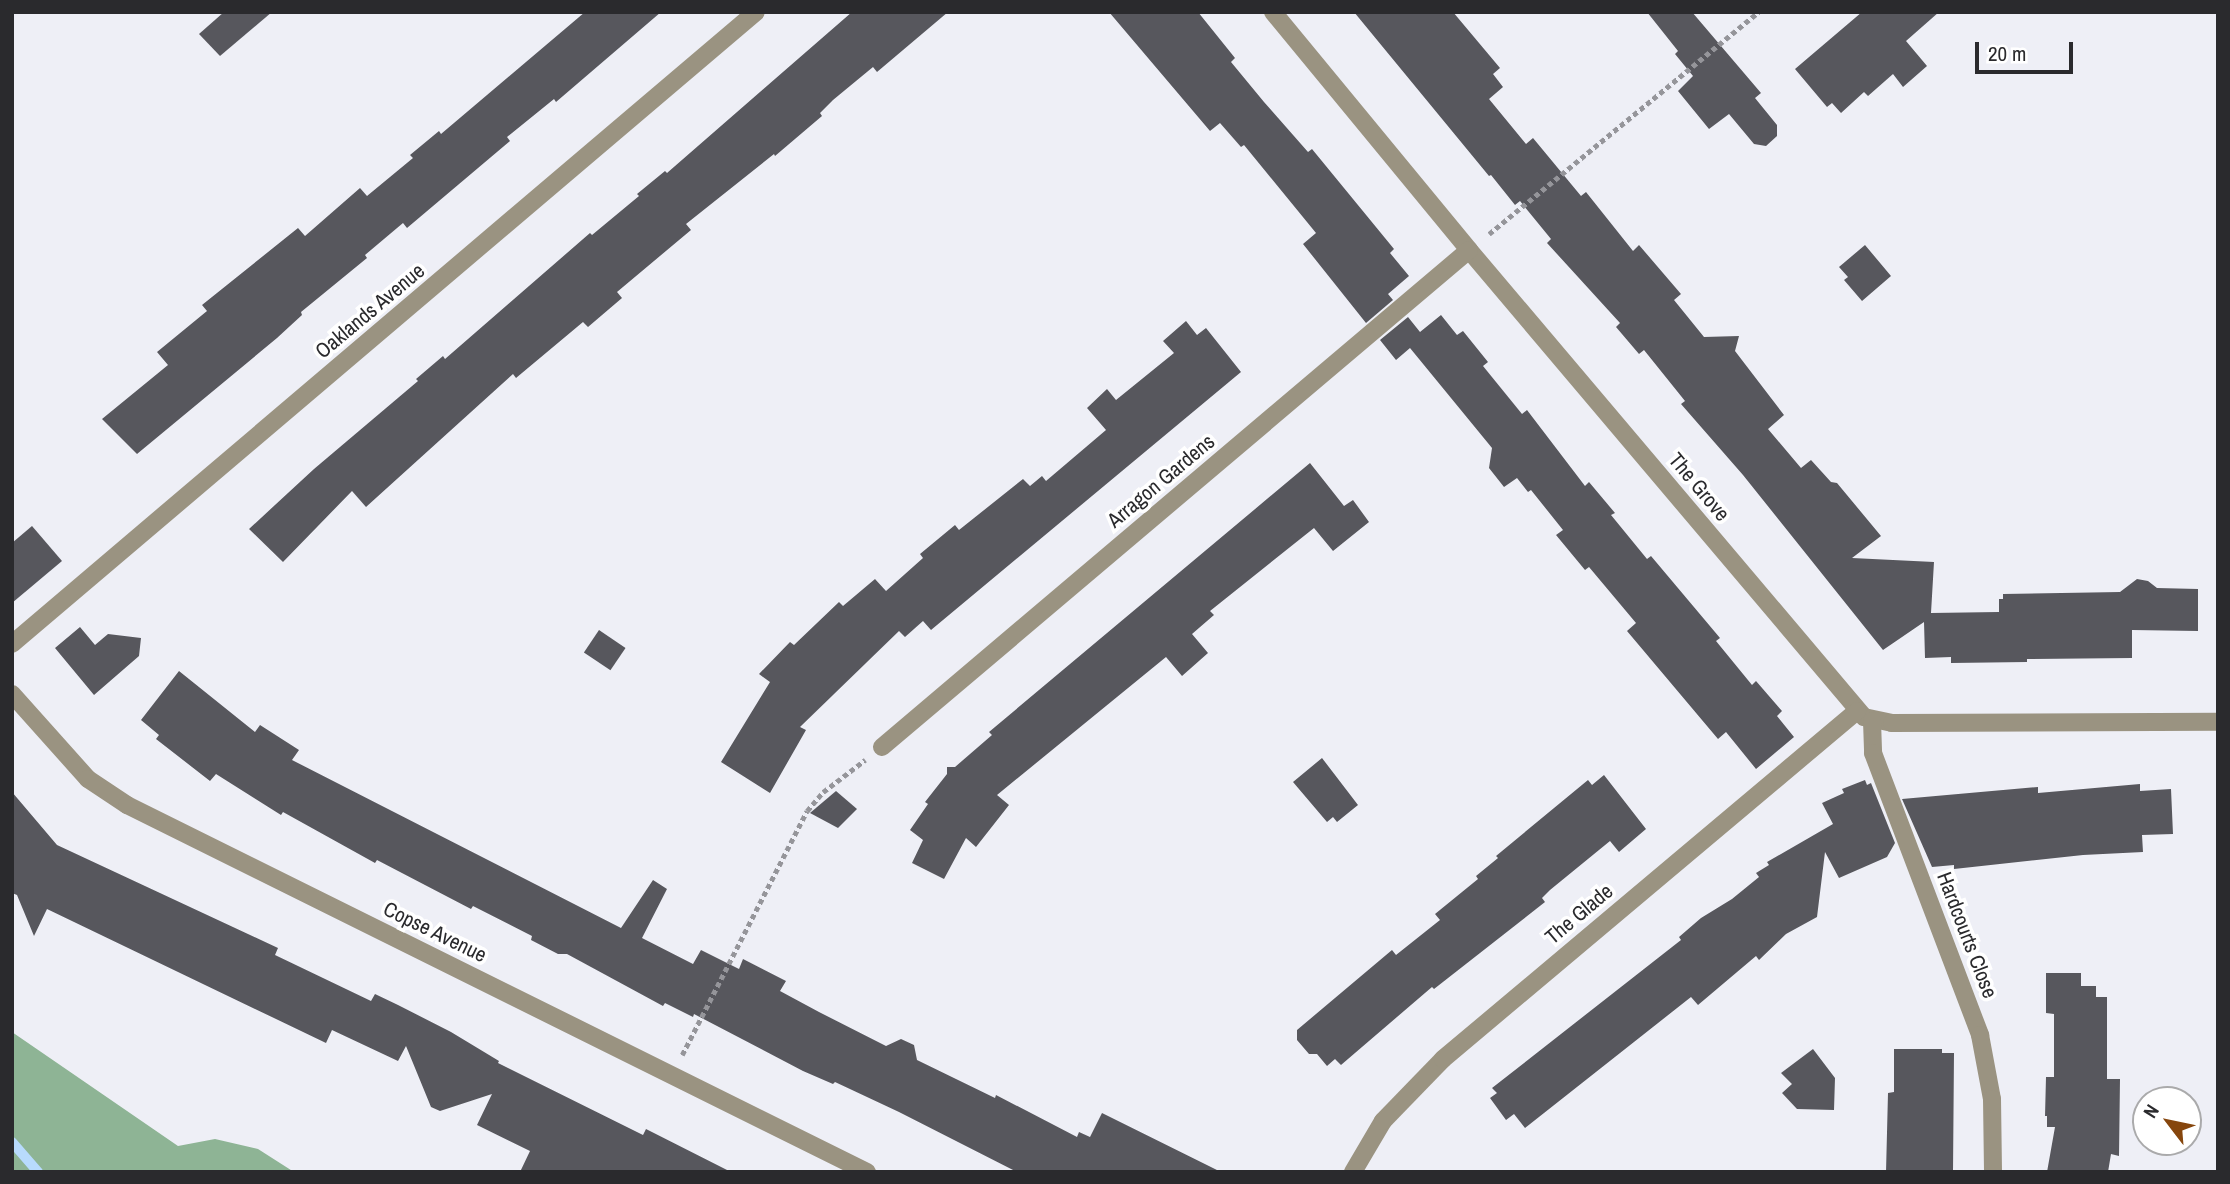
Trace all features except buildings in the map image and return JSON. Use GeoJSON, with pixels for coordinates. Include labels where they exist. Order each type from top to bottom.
{"type":"FeatureCollection","features":[{"type":"Feature","properties":{"kind":"street","name":"Oaklands Avenue"},"geometry":{"type":"LineString","coordinates":[[12,644],[757,12]]}},
{"type":"Feature","properties":{"kind":"street","name":"The Grove"},"geometry":{"type":"LineString","coordinates":[[1273,12],[1469,250],[1865,716]]}},
{"type":"Feature","properties":{"kind":"street","name":"Arragon Gardens"},"geometry":{"type":"LineString","coordinates":[[882,747],[1469,250]]}},
{"type":"Feature","properties":{"kind":"street","name":"Copse Avenue"},"geometry":{"type":"LineString","coordinates":[[12,694],[70,760],[110,796],[867,1172]]}},
{"type":"Feature","properties":{"kind":"street"},"geometry":{"type":"LineString","coordinates":[[1865,716],[1892,723],[2218,722]]}},
{"type":"Feature","properties":{"kind":"street","name":"The Glade"},"geometry":{"type":"LineString","coordinates":[[1353,1172],[1383,1121],[1443,1059],[1865,716]]}},
{"type":"Feature","properties":{"kind":"street","name":"Hardcourts Close"},"geometry":{"type":"LineString","coordinates":[[1865,716],[1873,753],[1980,1035],[1992,1099],[1993,1172]]}},
{"type":"Feature","properties":{"kind":"path"},"geometry":{"type":"LineString","coordinates":[[1469,250],[1758,12]]}},
{"type":"Feature","properties":{"kind":"path"},"geometry":{"type":"LineString","coordinates":[[672,1074],[807,811],[824,792],[882,747]]}},
{"type":"Feature","properties":{"kind":"green space"},"geometry":{"type":"Polygon","coordinates":[[[12,1032],[178,1146],[215,1139],[258,1149],[294,1172],[12,1172],[12,1032]]]}},
{"type":"Feature","properties":{"kind":"waterway"},"geometry":{"type":"LineString","coordinates":[[12,1142],[38,1172]]}}]}
